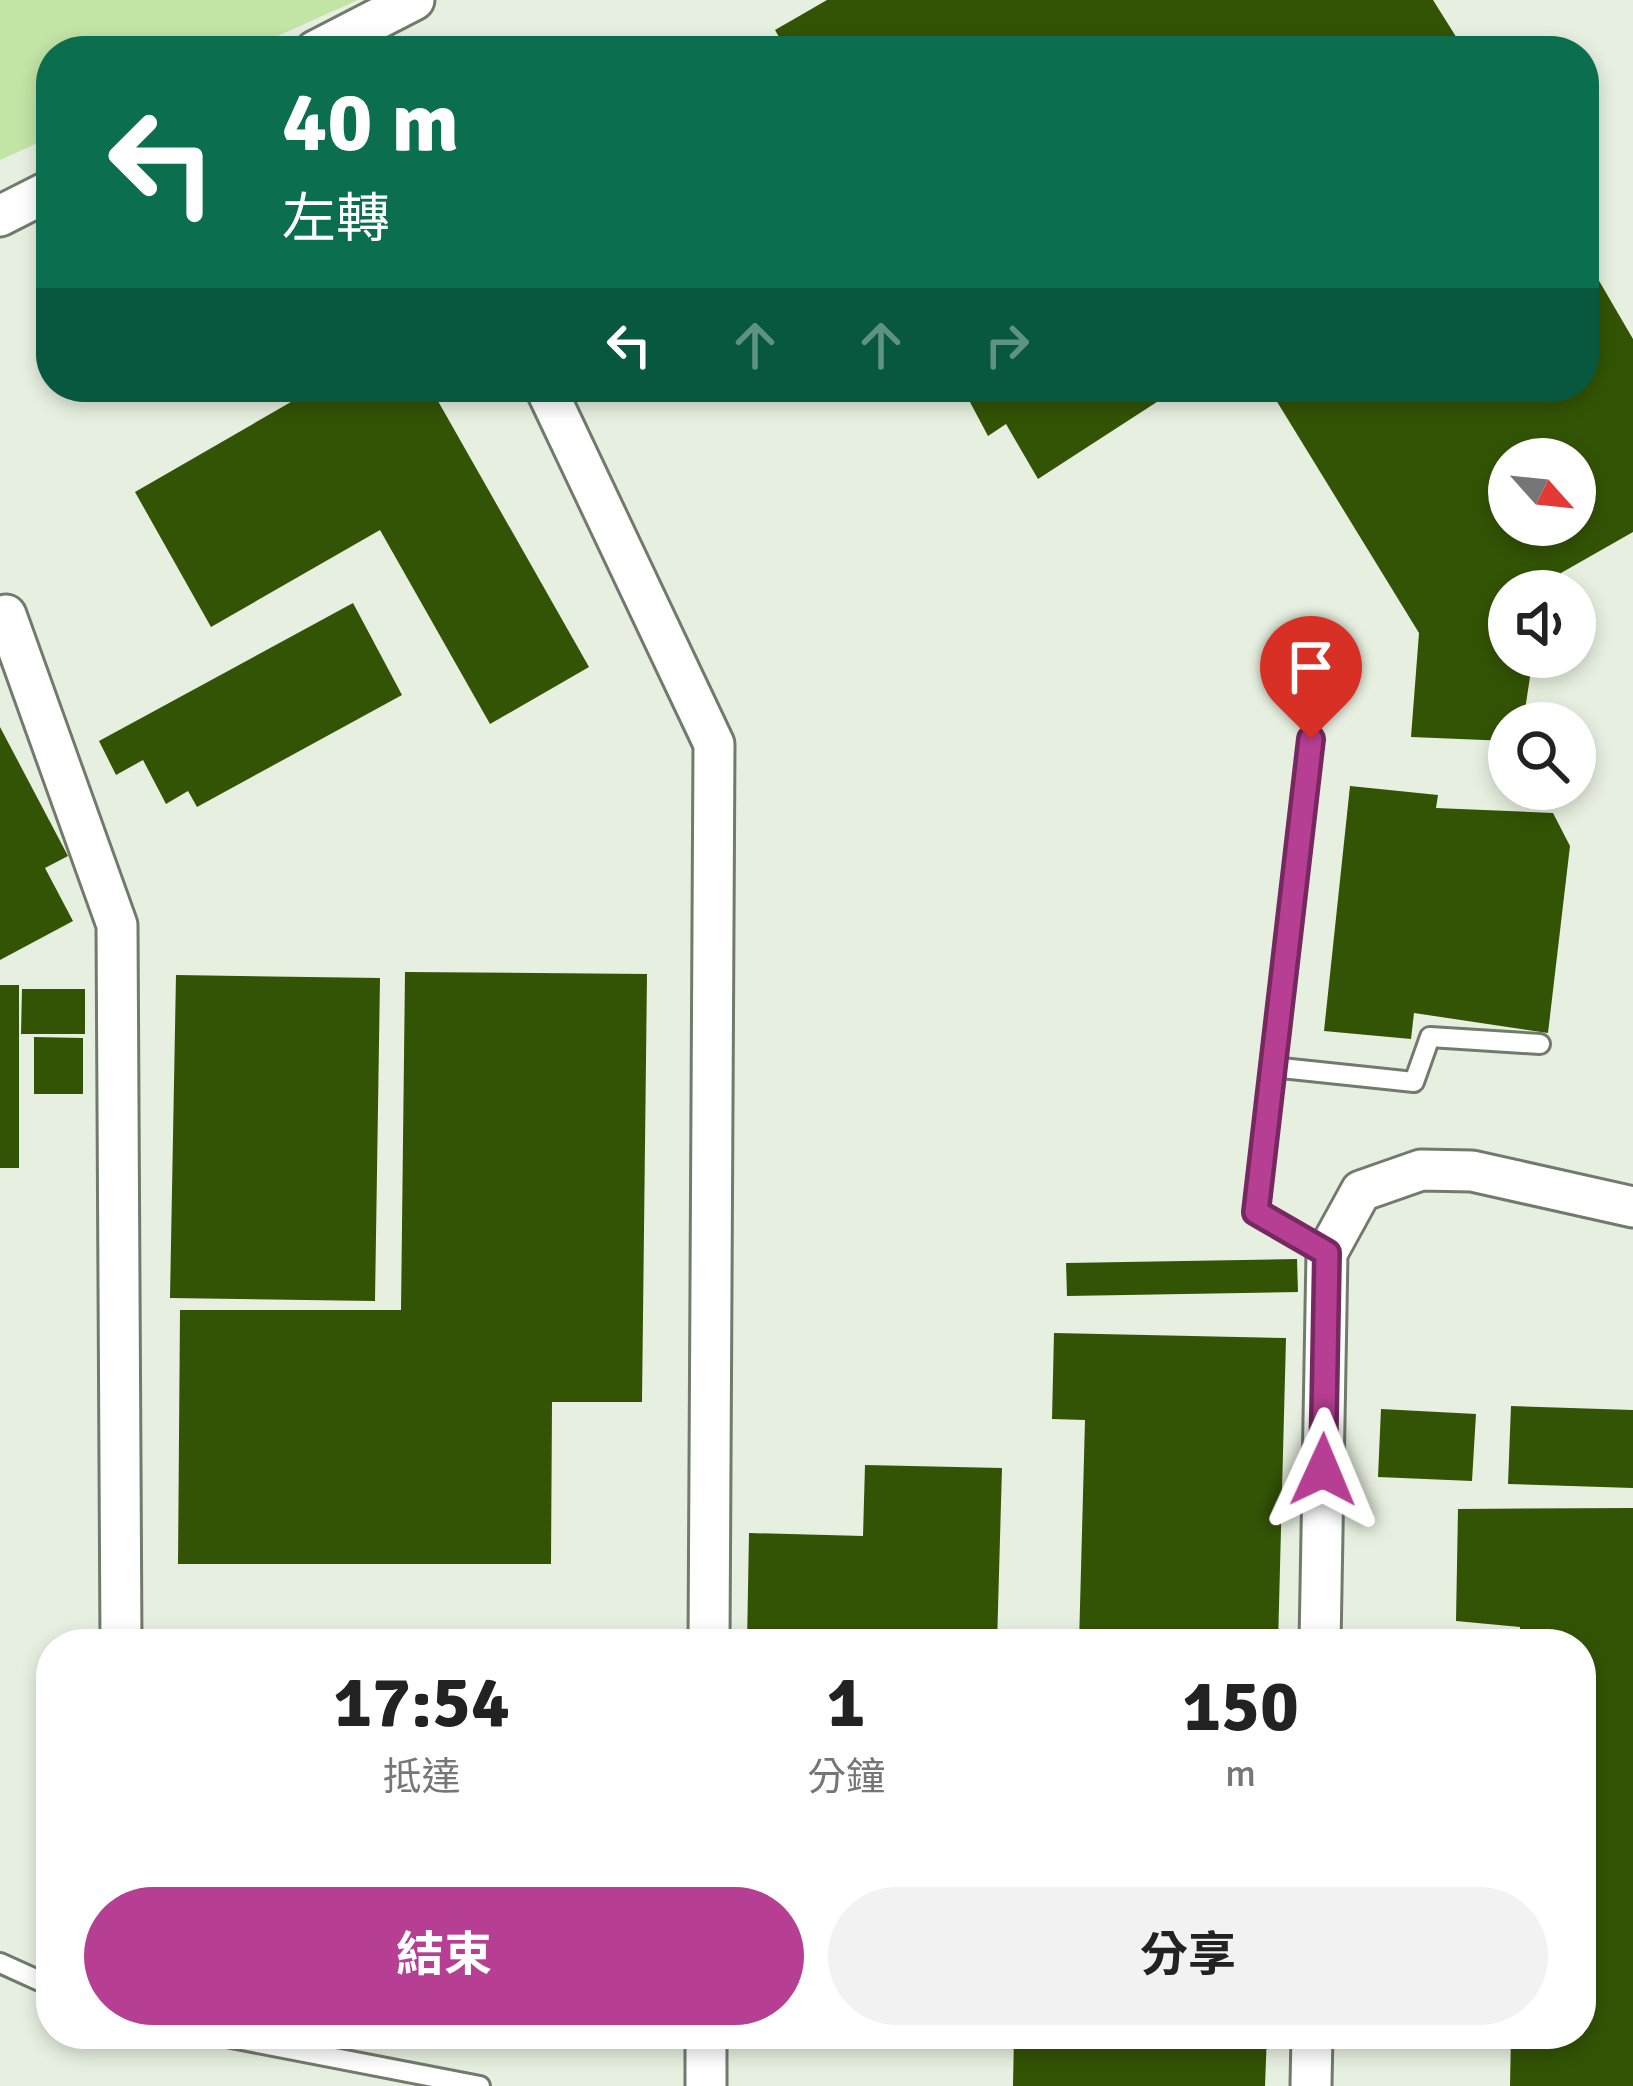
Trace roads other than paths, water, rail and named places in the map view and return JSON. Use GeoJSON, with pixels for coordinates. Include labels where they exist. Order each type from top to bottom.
{"type":"FeatureCollection","features":[{"type":"Feature","properties":{"kind":"street"},"geometry":{"type":"LineString","coordinates":[[344,36],[414,0]]}},
{"type":"Feature","properties":{"kind":"street"},"geometry":{"type":"LineString","coordinates":[[0,216],[36,198]]}},
{"type":"Feature","properties":{"kind":"street"},"geometry":{"type":"LineString","coordinates":[[552,402],[714,745],[709,1629]]}},
{"type":"Feature","properties":{"kind":"street"},"geometry":{"type":"LineString","coordinates":[[6,615],[117,925],[121,1629]]}},
{"type":"Feature","properties":{"kind":"street"},"geometry":{"type":"LineString","coordinates":[[1320,1629],[1327,1253],[1361,1191],[1421,1170],[1472,1172],[1633,1207]]}},
{"type":"Feature","properties":{"kind":"street"},"geometry":{"type":"LineString","coordinates":[[706,2049],[706,2086]]}},
{"type":"Feature","properties":{"kind":"street"},"geometry":{"type":"LineString","coordinates":[[1311,2086],[1312,2049]]}},
{"type":"Feature","properties":{"kind":"lane"},"geometry":{"type":"LineString","coordinates":[[1311,739],[1256,1212],[1327,1253]]}},
{"type":"Feature","properties":{"kind":"lane"},"geometry":{"type":"LineString","coordinates":[[1272,1067],[1414,1082],[1430,1037],[1540,1044]]}},
{"type":"Feature","properties":{"kind":"lane"},"geometry":{"type":"LineString","coordinates":[[0,1963],[36,1979]]}},
{"type":"Feature","properties":{"kind":"lane"},"geometry":{"type":"LineString","coordinates":[[274,2049],[391,2077],[480,2086]]}}]}
